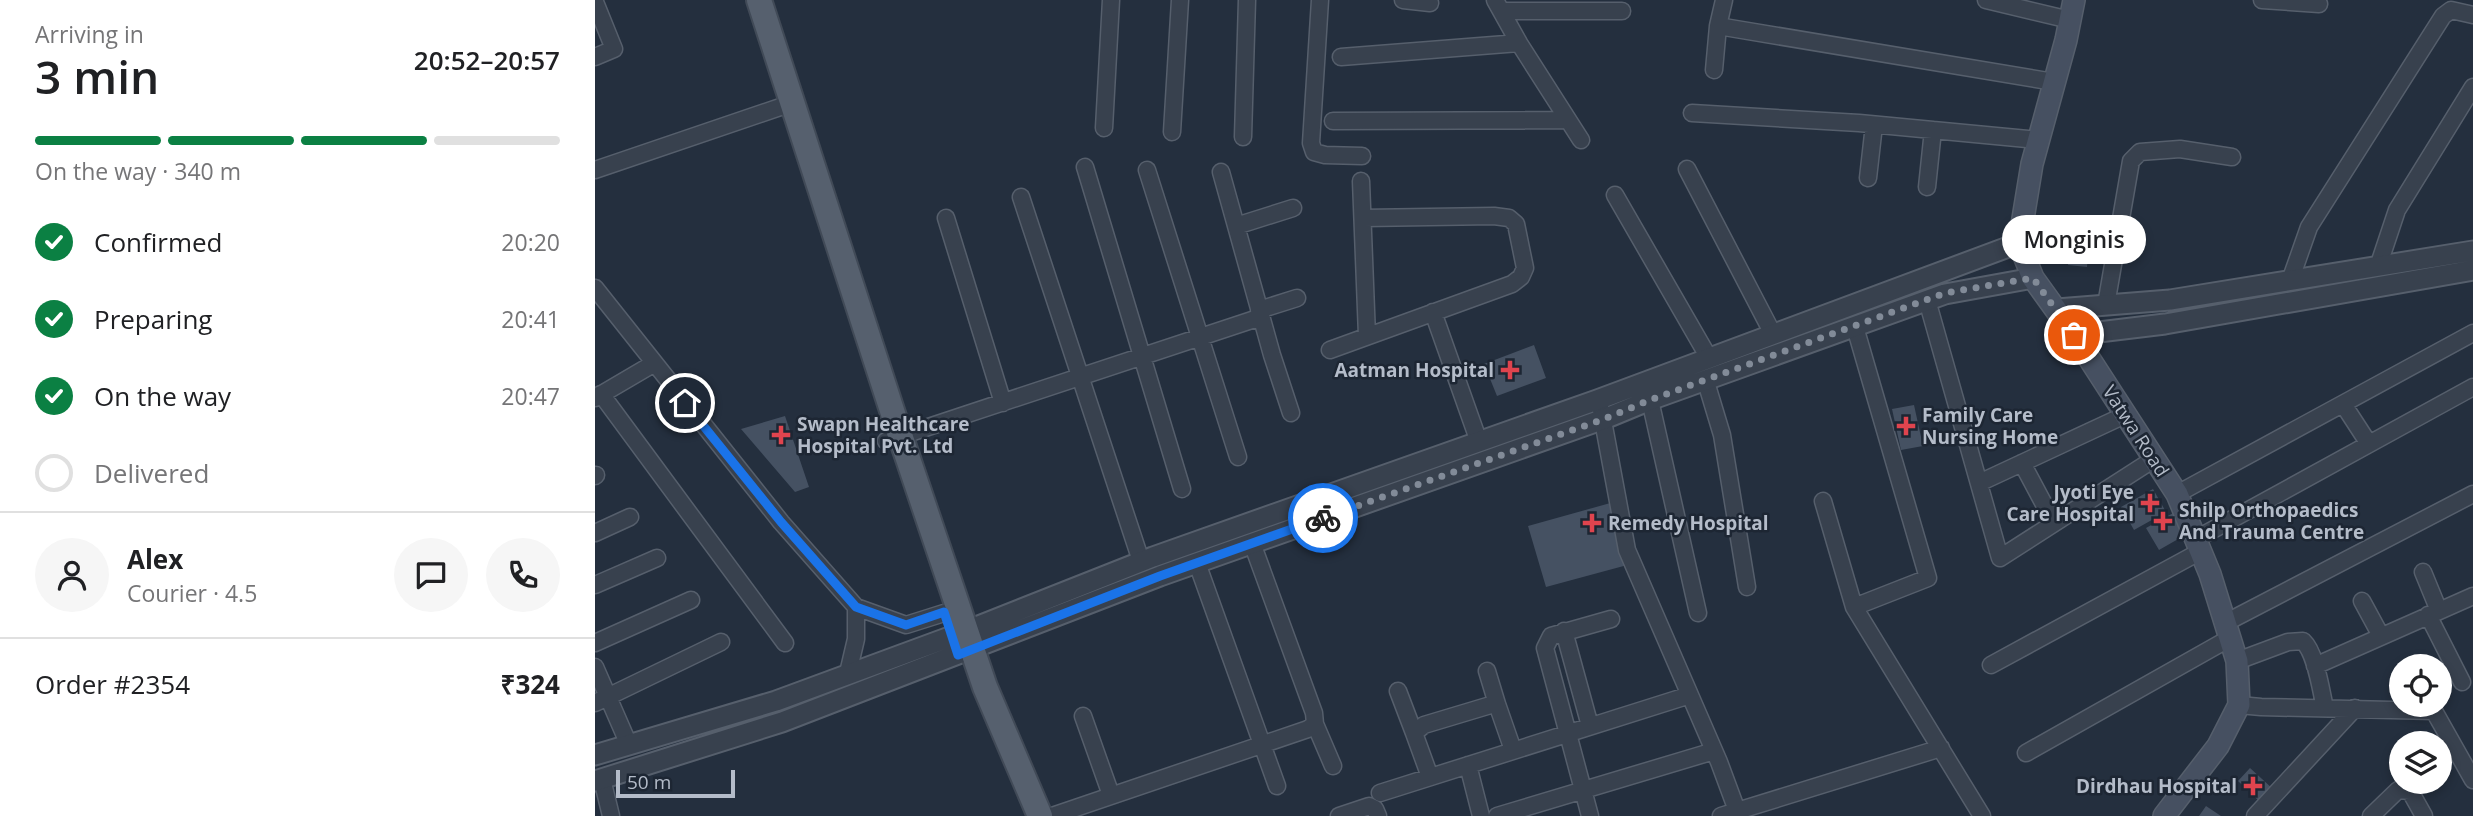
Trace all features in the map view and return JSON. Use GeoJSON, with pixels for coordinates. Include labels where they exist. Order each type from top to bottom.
{"type":"FeatureCollection","features":[{"type":"Feature","properties":{"kind":"main road"},"geometry":{"type":"LineString","coordinates":[[744,0],[785,105],[962,643],[971,692],[1024,816]]}},
{"type":"Feature","properties":{"kind":"main road"},"geometry":{"type":"LineString","coordinates":[[759,0],[785,105]]}},
{"type":"Feature","properties":{"kind":"main road"},"geometry":{"type":"LineString","coordinates":[[2019,243],[2038,141],[2072,10]]}},
{"type":"Feature","properties":{"kind":"main road","name":"Vatwa Road"},"geometry":{"type":"LineString","coordinates":[[2019,243],[2033,278],[2057,309],[2177,494],[2199,545],[2237,661],[2239,705],[2218,746],[2164,816]]}},
{"type":"Feature","properties":{"kind":"main road"},"geometry":{"type":"LineString","coordinates":[[894,439],[944,612],[985,687],[1040,816]]}},
{"type":"Feature","properties":{"kind":"street"},"geometry":{"type":"LineString","coordinates":[[595,57],[614,49],[595,2],[602,0]]}},
{"type":"Feature","properties":{"kind":"street"},"geometry":{"type":"LineString","coordinates":[[1104,128],[1111,0]]}},
{"type":"Feature","properties":{"kind":"street"},"geometry":{"type":"LineString","coordinates":[[1172,132],[1180,0]]}},
{"type":"Feature","properties":{"kind":"street"},"geometry":{"type":"LineString","coordinates":[[1243,137],[1247,0]]}},
{"type":"Feature","properties":{"kind":"street"},"geometry":{"type":"LineString","coordinates":[[1320,0],[1311,143],[1314,152],[1325,155],[1362,156]]}},
{"type":"Feature","properties":{"kind":"street"},"geometry":{"type":"LineString","coordinates":[[1402,0],[1430,3]]}},
{"type":"Feature","properties":{"kind":"street"},"geometry":{"type":"LineString","coordinates":[[1714,70],[1724,0]]}},
{"type":"Feature","properties":{"kind":"street"},"geometry":{"type":"LineString","coordinates":[[1986,0],[2072,10]]}},
{"type":"Feature","properties":{"kind":"street"},"geometry":{"type":"LineString","coordinates":[[2262,0],[2319,4]]}},
{"type":"Feature","properties":{"kind":"street"},"geometry":{"type":"LineString","coordinates":[[1499,6],[1622,11]]}},
{"type":"Feature","properties":{"kind":"street"},"geometry":{"type":"LineString","coordinates":[[1499,6],[1519,43],[1581,140]]}},
{"type":"Feature","properties":{"kind":"street"},"geometry":{"type":"LineString","coordinates":[[2290,281],[2309,227],[2443,16],[2451,10],[2473,15]]}},
{"type":"Feature","properties":{"kind":"street"},"geometry":{"type":"LineString","coordinates":[[1719,26],[2054,82]]}},
{"type":"Feature","properties":{"kind":"street"},"geometry":{"type":"LineString","coordinates":[[1341,57],[1519,43]]}},
{"type":"Feature","properties":{"kind":"street"},"geometry":{"type":"LineString","coordinates":[[2378,267],[2397,210],[2473,86]]}},
{"type":"Feature","properties":{"kind":"street"},"geometry":{"type":"LineString","coordinates":[[595,170],[785,105]]}},
{"type":"Feature","properties":{"kind":"street"},"geometry":{"type":"LineString","coordinates":[[1692,113],[1874,125],[2038,141]]}},
{"type":"Feature","properties":{"kind":"street"},"geometry":{"type":"LineString","coordinates":[[1333,121],[1568,120]]}},
{"type":"Feature","properties":{"kind":"street"},"geometry":{"type":"LineString","coordinates":[[1868,178],[1874,125]]}},
{"type":"Feature","properties":{"kind":"street"},"geometry":{"type":"LineString","coordinates":[[1927,187],[1933,131]]}},
{"type":"Feature","properties":{"kind":"street"},"geometry":{"type":"LineString","coordinates":[[2106,305],[2131,161],[2140,152],[2180,149],[2232,157]]}},
{"type":"Feature","properties":{"kind":"street"},"geometry":{"type":"LineString","coordinates":[[1085,167],[1182,489]]}},
{"type":"Feature","properties":{"kind":"street"},"geometry":{"type":"LineString","coordinates":[[1687,169],[1773,334]]}},
{"type":"Feature","properties":{"kind":"street"},"geometry":{"type":"LineString","coordinates":[[1147,170],[1238,457]]}},
{"type":"Feature","properties":{"kind":"street"},"geometry":{"type":"LineString","coordinates":[[1221,172],[1260,314],[1291,412]]}},
{"type":"Feature","properties":{"kind":"street"},"geometry":{"type":"LineString","coordinates":[[1361,181],[1367,336]]}},
{"type":"Feature","properties":{"kind":"street"},"geometry":{"type":"LineString","coordinates":[[1615,195],[1709,358]]}},
{"type":"Feature","properties":{"kind":"street"},"geometry":{"type":"LineString","coordinates":[[1021,197],[1141,561]]}},
{"type":"Feature","properties":{"kind":"street"},"geometry":{"type":"LineString","coordinates":[[1236,226],[1293,208]]}},
{"type":"Feature","properties":{"kind":"street"},"geometry":{"type":"LineString","coordinates":[[946,218],[1003,403]]}},
{"type":"Feature","properties":{"kind":"street"},"geometry":{"type":"LineString","coordinates":[[1330,350],[1512,284],[1521,277],[1525,268],[1516,223],[1509,218],[1364,218]]}},
{"type":"Feature","properties":{"kind":"street"},"geometry":{"type":"LineString","coordinates":[[611,816],[599,780],[782,722],[1141,561],[1597,400],[2019,243]]}},
{"type":"Feature","properties":{"kind":"street"},"geometry":{"type":"LineString","coordinates":[[2057,309],[2170,300],[2473,251]]}},
{"type":"Feature","properties":{"kind":"street"},"geometry":{"type":"LineString","coordinates":[[2074,335],[2165,324],[2473,270]]}},
{"type":"Feature","properties":{"kind":"street"},"geometry":{"type":"LineString","coordinates":[[595,755],[776,701],[848,673],[962,643],[1197,563],[1604,419],[1945,293],[2033,278]]}},
{"type":"Feature","properties":{"kind":"street"},"geometry":{"type":"LineString","coordinates":[[595,288],[781,522],[856,607],[906,625],[944,612]]}},
{"type":"Feature","properties":{"kind":"street"},"geometry":{"type":"LineString","coordinates":[[894,439],[1199,338],[1297,298]]}},
{"type":"Feature","properties":{"kind":"street"},"geometry":{"type":"LineString","coordinates":[[1927,300],[2000,558],[2154,460]]}},
{"type":"Feature","properties":{"kind":"street"},"geometry":{"type":"LineString","coordinates":[[1433,312],[1479,442]]}},
{"type":"Feature","properties":{"kind":"street"},"geometry":{"type":"LineString","coordinates":[[1854,607],[1928,578],[1855,327]]}},
{"type":"Feature","properties":{"kind":"street"},"geometry":{"type":"LineString","coordinates":[[2177,494],[2473,333]]}},
{"type":"Feature","properties":{"kind":"street"},"geometry":{"type":"LineString","coordinates":[[653,363],[598,396],[786,643]]}},
{"type":"Feature","properties":{"kind":"street"},"geometry":{"type":"LineString","coordinates":[[1706,382],[1722,435],[1747,587]]}},
{"type":"Feature","properties":{"kind":"street"},"geometry":{"type":"LineString","coordinates":[[1991,665],[2369,444],[2473,387]]}},
{"type":"Feature","properties":{"kind":"street"},"geometry":{"type":"LineString","coordinates":[[1597,400],[1604,419],[1627,550],[1714,751],[1732,814],[1941,748]]}},
{"type":"Feature","properties":{"kind":"street"},"geometry":{"type":"LineString","coordinates":[[1650,400],[1698,613]]}},
{"type":"Feature","properties":{"kind":"street"},"geometry":{"type":"LineString","coordinates":[[2343,404],[2369,444]]}},
{"type":"Feature","properties":{"kind":"street"},"geometry":{"type":"LineString","coordinates":[[1979,482],[2125,415]]}},
{"type":"Feature","properties":{"kind":"street"},"geometry":{"type":"LineString","coordinates":[[2022,463],[2054,523]]}},
{"type":"Feature","properties":{"kind":"street"},"geometry":{"type":"LineString","coordinates":[[2026,753],[2227,630],[2473,494]]}},
{"type":"Feature","properties":{"kind":"street"},"geometry":{"type":"LineString","coordinates":[[1823,501],[1854,607],[1982,816]]}},
{"type":"Feature","properties":{"kind":"street"},"geometry":{"type":"LineString","coordinates":[[595,533],[630,517]]}},
{"type":"Feature","properties":{"kind":"street"},"geometry":{"type":"LineString","coordinates":[[1252,543],[1314,713],[1315,724],[1333,766]]}},
{"type":"Feature","properties":{"kind":"street"},"geometry":{"type":"LineString","coordinates":[[595,585],[657,558]]}},
{"type":"Feature","properties":{"kind":"street"},"geometry":{"type":"LineString","coordinates":[[1197,563],[1277,786]]}},
{"type":"Feature","properties":{"kind":"street"},"geometry":{"type":"LineString","coordinates":[[2423,572],[2433,613],[2462,682]]}},
{"type":"Feature","properties":{"kind":"street"},"geometry":{"type":"LineString","coordinates":[[2315,666],[2473,596]]}},
{"type":"Feature","properties":{"kind":"street"},"geometry":{"type":"LineString","coordinates":[[595,643],[691,600]]}},
{"type":"Feature","properties":{"kind":"street"},"geometry":{"type":"LineString","coordinates":[[2362,601],[2381,636]]}},
{"type":"Feature","properties":{"kind":"street"},"geometry":{"type":"LineString","coordinates":[[848,673],[856,639],[856,607]]}},
{"type":"Feature","properties":{"kind":"street"},"geometry":{"type":"LineString","coordinates":[[1590,816],[1545,649],[1551,636],[1611,619]]}},
{"type":"Feature","properties":{"kind":"street"},"geometry":{"type":"LineString","coordinates":[[1564,631],[1590,726]]}},
{"type":"Feature","properties":{"kind":"street"},"geometry":{"type":"LineString","coordinates":[[2237,661],[2288,642],[2303,641],[2308,645],[2315,666],[2325,708]]}},
{"type":"Feature","properties":{"kind":"street"},"geometry":{"type":"LineString","coordinates":[[601,700],[721,642]]}},
{"type":"Feature","properties":{"kind":"street"},"geometry":{"type":"LineString","coordinates":[[595,667],[601,700],[629,746]]}},
{"type":"Feature","properties":{"kind":"street"},"geometry":{"type":"LineString","coordinates":[[1487,671],[1513,750]]}},
{"type":"Feature","properties":{"kind":"street"},"geometry":{"type":"LineString","coordinates":[[1398,691],[1430,777]]}},
{"type":"Feature","properties":{"kind":"street"},"geometry":{"type":"LineString","coordinates":[[1380,793],[1690,695]]}},
{"type":"Feature","properties":{"kind":"street"},"geometry":{"type":"LineString","coordinates":[[1414,733],[1424,725],[1497,704]]}},
{"type":"Feature","properties":{"kind":"street"},"geometry":{"type":"LineString","coordinates":[[2239,705],[2261,708],[2434,711],[2473,780]]}},
{"type":"Feature","properties":{"kind":"street"},"geometry":{"type":"LineString","coordinates":[[2255,816],[2355,709]]}},
{"type":"Feature","properties":{"kind":"street"},"geometry":{"type":"LineString","coordinates":[[1083,716],[1111,795]]}},
{"type":"Feature","properties":{"kind":"street"},"geometry":{"type":"LineString","coordinates":[[1052,816],[1308,729],[1315,724]]}},
{"type":"Feature","properties":{"kind":"street"},"geometry":{"type":"LineString","coordinates":[[1497,816],[1714,751]]}},
{"type":"Feature","properties":{"kind":"street"},"geometry":{"type":"LineString","coordinates":[[1468,765],[1481,816]]}},
{"type":"Feature","properties":{"kind":"street"},"geometry":{"type":"LineString","coordinates":[[2371,816],[2398,790],[2410,791],[2424,816]]}},
{"type":"Feature","properties":{"kind":"street"},"geometry":{"type":"LineString","coordinates":[[1339,816],[1369,806],[1373,807],[1378,816]]}},
{"type":"Feature","properties":{"kind":"building"},"geometry":{"type":"Polygon","coordinates":[[[2072,226],[2090,228],[2087,267],[2068,265],[2072,226]]]}},
{"type":"Feature","properties":{"kind":"building"},"geometry":{"type":"Polygon","coordinates":[[[1534,345],[1546,378],[1497,396],[1484,364],[1534,345]]]}},
{"type":"Feature","properties":{"kind":"building"},"geometry":{"type":"Polygon","coordinates":[[[1914,405],[1923,446],[1901,450],[1892,409],[1914,405]]]}},
{"type":"Feature","properties":{"kind":"building"},"geometry":{"type":"Polygon","coordinates":[[[785,416],[809,487],[795,492],[741,429],[785,416]]]}},
{"type":"Feature","properties":{"kind":"building"},"geometry":{"type":"Polygon","coordinates":[[[2153,489],[2166,512],[2134,530],[2121,507],[2153,489]]]}},
{"type":"Feature","properties":{"kind":"building"},"geometry":{"type":"Polygon","coordinates":[[[1614,502],[1631,564],[1546,587],[1528,526],[1614,502]]]}},
{"type":"Feature","properties":{"kind":"building"},"geometry":{"type":"Polygon","coordinates":[[[2175,512],[2187,534],[2159,550],[2146,528],[2175,512]]]}},
{"type":"Feature","properties":{"kind":"building"},"geometry":{"type":"Polygon","coordinates":[[[2250,768],[2273,789],[2260,802],[2238,781],[2250,768]]]}},
{"type":"Feature","properties":{"kind":"building"},"geometry":{"type":"Polygon","coordinates":[[[2206,806],[2221,816],[2199,816],[2206,806]]]}},
{"type":"Feature","properties":{"kind":"way so far"},"geometry":{"type":"LineString","coordinates":[[1323,518],[1604,419],[1945,293],[2033,278],[2074,335]]}},
{"type":"Feature","properties":{"kind":"place","name":"Monginis"},"geometry":{"type":"Point","coordinates":[2074,335]}},
{"type":"Feature","properties":{"kind":"place","name":"Aatman Hospital"},"geometry":{"type":"Point","coordinates":[1510,370]}},
{"type":"Feature","properties":{"kind":"place","name":"Family Care Nursing Home"},"geometry":{"type":"Point","coordinates":[1906,426]}},
{"type":"Feature","properties":{"kind":"place","name":"Swapn Healthcare Hospital Pvt. Ltd"},"geometry":{"type":"Point","coordinates":[781,435]}},
{"type":"Feature","properties":{"kind":"place","name":"Jyoti Eye Care Hospital"},"geometry":{"type":"Point","coordinates":[2150,503]}},
{"type":"Feature","properties":{"kind":"place","name":"Shilp Orthopaedics And Trauma Centre"},"geometry":{"type":"Point","coordinates":[2163,521]}},
{"type":"Feature","properties":{"kind":"place","name":"Remedy Hospital"},"geometry":{"type":"Point","coordinates":[1592,523]}},
{"type":"Feature","properties":{"kind":"place","name":"Dirdhau Hospital"},"geometry":{"type":"Point","coordinates":[2253,786]}},
{"type":"Feature","properties":{"kind":"route"},"geometry":{"type":"LineString","coordinates":[[685,403],[781,522],[856,607],[906,625],[944,612],[958,655],[1160,576],[1323,518]]}}]}
